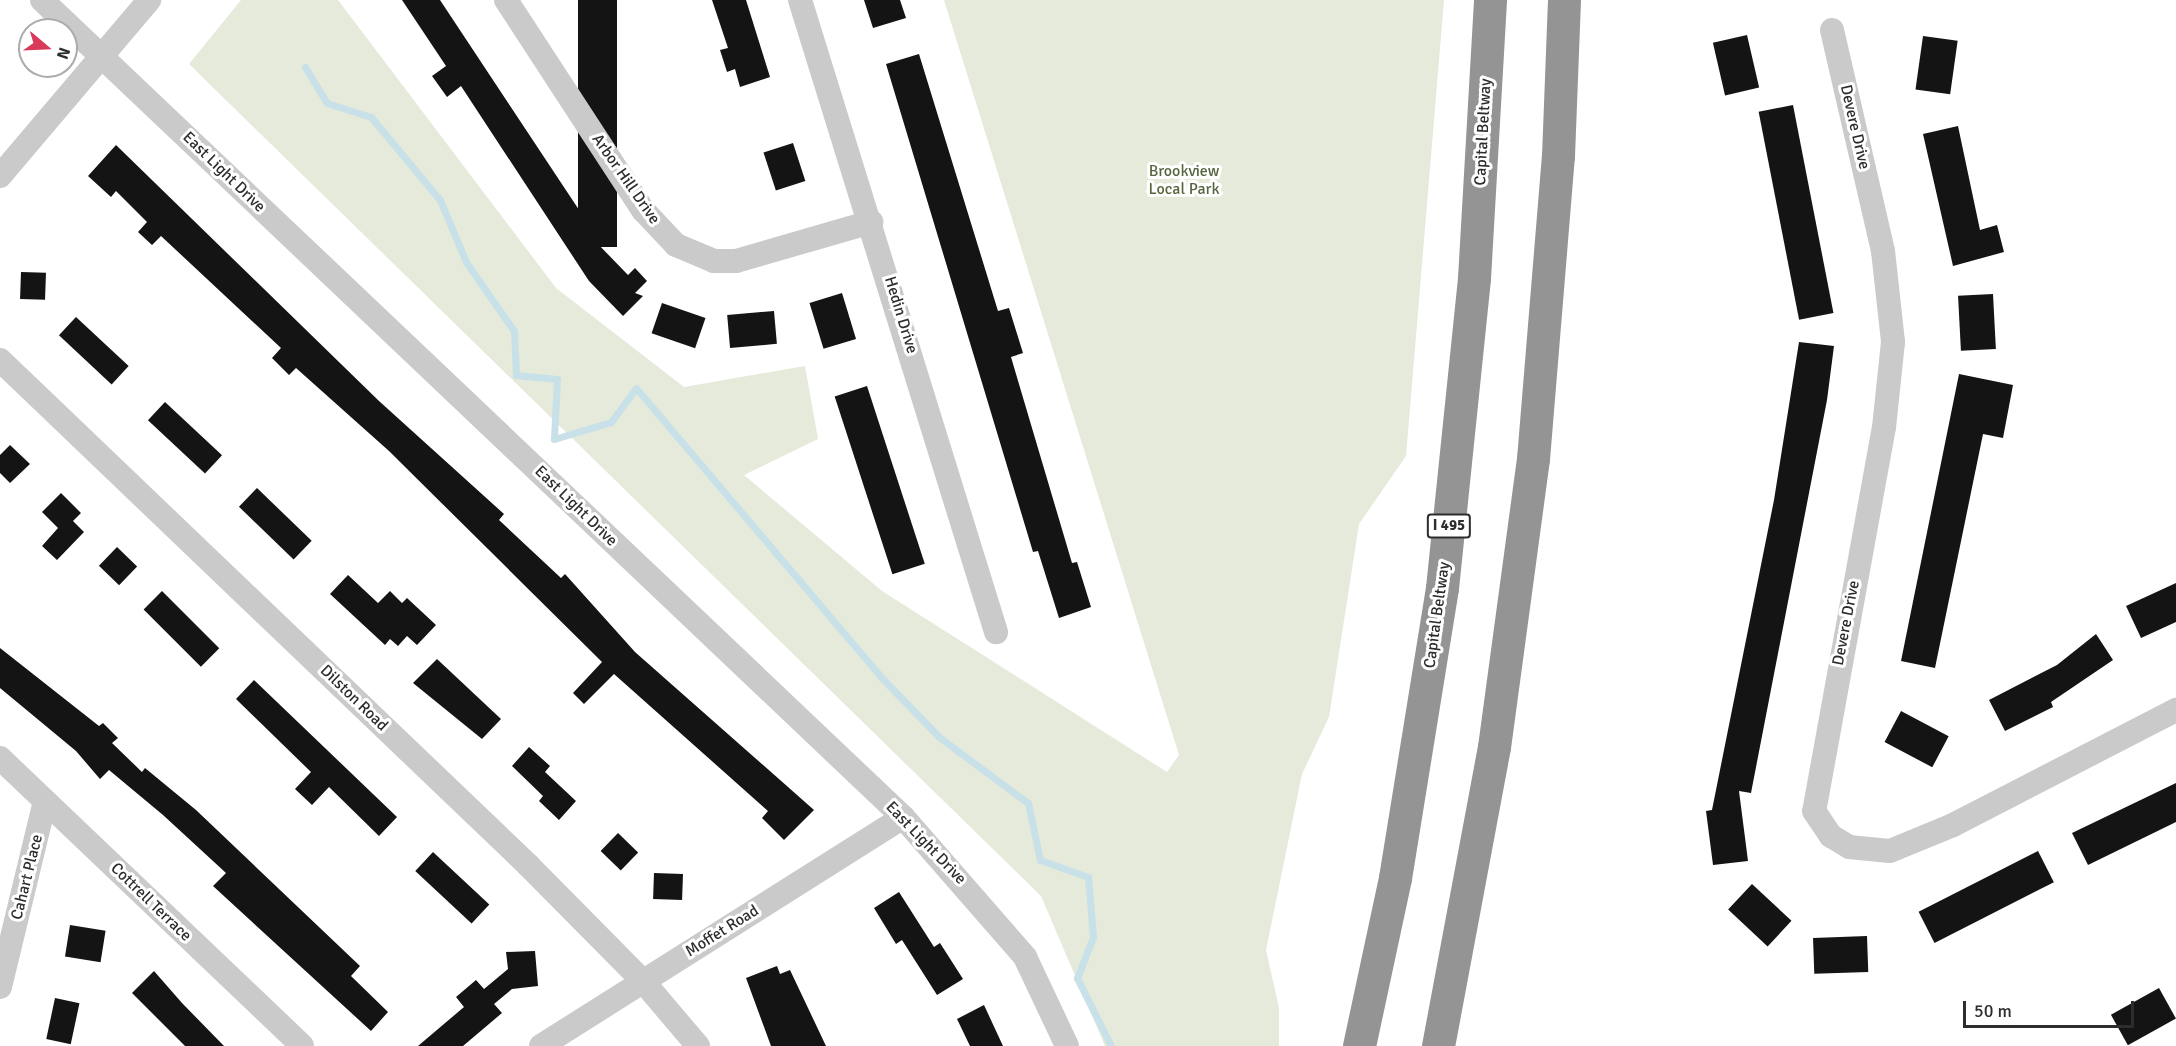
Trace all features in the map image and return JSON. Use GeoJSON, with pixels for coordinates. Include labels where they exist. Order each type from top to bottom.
{"type":"FeatureCollection","features":[{"type":"Feature","properties":{"kind":"highway","name":"Capital Beltway"},"geometry":{"type":"LineString","coordinates":[[1359,1046],[1395,878],[1442,588],[1474,278],[1490,0]]}},
{"type":"Feature","properties":{"kind":"highway"},"geometry":{"type":"LineString","coordinates":[[1438,1046],[1490,769],[1530,482],[1549,281],[1564,0]]}},
{"type":"Feature","properties":{"kind":"street","name":"East Light Drive"},"geometry":{"type":"LineString","coordinates":[[42,0],[903,817],[991,912],[1025,957],[1067,1046]]}},
{"type":"Feature","properties":{"kind":"street"},"geometry":{"type":"LineString","coordinates":[[0,176],[100,54],[149,0]]}},
{"type":"Feature","properties":{"kind":"street","name":"Arbor Hill Drive"},"geometry":{"type":"LineString","coordinates":[[506,0],[643,210],[675,245],[714,261],[736,261],[872,222]]}},
{"type":"Feature","properties":{"kind":"street","name":"Hedin Drive"},"geometry":{"type":"LineString","coordinates":[[800,0],[872,222],[996,632]]}},
{"type":"Feature","properties":{"kind":"street","name":"Devere Drive"},"geometry":{"type":"LineString","coordinates":[[1832,30],[1883,250],[1893,342],[1884,428],[1814,811],[1831,836],[1849,847],[1890,851],[1953,825],[2176,710]]}},
{"type":"Feature","properties":{"kind":"street","name":"Dilston Road"},"geometry":{"type":"LineString","coordinates":[[0,360],[642,980],[698,1046]]}},
{"type":"Feature","properties":{"kind":"street","name":"Cottrell Terrace"},"geometry":{"type":"LineString","coordinates":[[0,758],[302,1046]]}},
{"type":"Feature","properties":{"kind":"street","name":"Cahart Place"},"geometry":{"type":"LineString","coordinates":[[0,987],[45,801]]}},
{"type":"Feature","properties":{"kind":"street","name":"Moffet Road"},"geometry":{"type":"LineString","coordinates":[[541,1046],[903,817]]}},
{"type":"Feature","properties":{"kind":"green space","name":"Brookview Local Park"},"geometry":{"type":"Polygon","coordinates":[[[241,0],[338,0],[556,288],[684,387],[805,366],[818,439],[744,475],[882,591],[1167,772],[1179,755],[944,0],[1444,0],[1406,456],[1359,524],[1329,717],[1302,774],[1266,950],[1279,1008],[1279,1046],[1105,1046],[1041,896],[189,64],[241,0]]]}},
{"type":"Feature","properties":{"kind":"building"},"geometry":{"type":"Polygon","coordinates":[[[402,0],[440,0],[599,240],[596,242],[628,275],[635,268],[647,281],[635,293],[643,296],[623,316],[589,281],[461,86],[447,97],[432,76],[446,66],[402,0]]]}},
{"type":"Feature","properties":{"kind":"building"},"geometry":{"type":"Polygon","coordinates":[[[578,0],[617,0],[617,247],[578,247],[578,0]]]}},
{"type":"Feature","properties":{"kind":"building"},"geometry":{"type":"Polygon","coordinates":[[[712,0],[746,0],[770,77],[740,87],[735,69],[727,72],[720,50],[728,48],[712,0]]]}},
{"type":"Feature","properties":{"kind":"building"},"geometry":{"type":"Polygon","coordinates":[[[864,0],[900,0],[906,18],[873,28],[864,0]]]}},
{"type":"Feature","properties":{"kind":"building"},"geometry":{"type":"Polygon","coordinates":[[[1747,35],[1759,88],[1725,95],[1713,43],[1747,35]]]}},
{"type":"Feature","properties":{"kind":"building"},"geometry":{"type":"Polygon","coordinates":[[[1923,36],[1958,41],[1950,94],[1915,89],[1923,36]]]}},
{"type":"Feature","properties":{"kind":"building"},"geometry":{"type":"Polygon","coordinates":[[[919,54],[998,311],[1009,308],[1023,353],[1011,357],[1072,563],[1077,562],[1091,607],[1059,618],[1038,551],[1033,552],[886,64],[919,54]]]}},
{"type":"Feature","properties":{"kind":"building"},"geometry":{"type":"Polygon","coordinates":[[[1793,105],[1833,313],[1799,320],[1759,112],[1793,105]]]}},
{"type":"Feature","properties":{"kind":"building"},"geometry":{"type":"Polygon","coordinates":[[[1958,126],[1980,230],[1997,225],[2004,252],[1953,266],[1923,134],[1958,126]]]}},
{"type":"Feature","properties":{"kind":"building"},"geometry":{"type":"Polygon","coordinates":[[[793,143],[805,181],[776,191],[764,153],[793,143]]]}},
{"type":"Feature","properties":{"kind":"building"},"geometry":{"type":"Polygon","coordinates":[[[116,145],[379,401],[504,514],[499,520],[561,578],[565,574],[635,652],[814,810],[784,840],[762,818],[768,811],[614,674],[584,704],[573,693],[602,662],[389,451],[296,368],[289,375],[272,358],[281,348],[161,236],[152,245],[138,232],[147,222],[116,191],[111,197],[88,176],[116,145]]]}},
{"type":"Feature","properties":{"kind":"building"},"geometry":{"type":"Polygon","coordinates":[[[21,272],[46,273],[45,300],[20,299],[21,272]]]}},
{"type":"Feature","properties":{"kind":"building"},"geometry":{"type":"Polygon","coordinates":[[[842,293],[856,339],[824,349],[809,303],[842,293]]]}},
{"type":"Feature","properties":{"kind":"building"},"geometry":{"type":"Polygon","coordinates":[[[1993,294],[1996,349],[1961,351],[1958,296],[1993,294]]]}},
{"type":"Feature","properties":{"kind":"building"},"geometry":{"type":"Polygon","coordinates":[[[662,303],[705,318],[695,348],[652,333],[662,303]]]}},
{"type":"Feature","properties":{"kind":"building"},"geometry":{"type":"Polygon","coordinates":[[[774,311],[777,344],[730,348],[727,315],[774,311]]]}},
{"type":"Feature","properties":{"kind":"building"},"geometry":{"type":"Polygon","coordinates":[[[76,317],[129,366],[112,384],[59,335],[76,317]]]}},
{"type":"Feature","properties":{"kind":"building"},"geometry":{"type":"Polygon","coordinates":[[[1799,342],[1834,346],[1827,400],[1751,793],[1739,791],[1748,861],[1713,865],[1706,811],[1712,810],[1774,500],[1799,342]]]}},
{"type":"Feature","properties":{"kind":"building"},"geometry":{"type":"Polygon","coordinates":[[[1959,374],[2013,385],[2003,438],[1983,434],[1935,668],[1901,661],[1959,374]]]}},
{"type":"Feature","properties":{"kind":"building"},"geometry":{"type":"Polygon","coordinates":[[[867,386],[925,564],[892,574],[835,397],[867,386]]]}},
{"type":"Feature","properties":{"kind":"building"},"geometry":{"type":"Polygon","coordinates":[[[165,402],[222,455],[205,473],[148,420],[165,402]]]}},
{"type":"Feature","properties":{"kind":"building"},"geometry":{"type":"Polygon","coordinates":[[[10,445],[30,464],[10,483],[0,473],[0,455],[10,445]]]}},
{"type":"Feature","properties":{"kind":"building"},"geometry":{"type":"Polygon","coordinates":[[[257,488],[312,541],[294,559],[239,507],[257,488]]]}},
{"type":"Feature","properties":{"kind":"building"},"geometry":{"type":"Polygon","coordinates":[[[61,493],[81,513],[73,521],[84,532],[57,560],[42,546],[58,528],[42,512],[61,493]]]}},
{"type":"Feature","properties":{"kind":"building"},"geometry":{"type":"Polygon","coordinates":[[[117,547],[137,566],[119,585],[99,566],[117,547]]]}},
{"type":"Feature","properties":{"kind":"building"},"geometry":{"type":"Polygon","coordinates":[[[348,575],[378,603],[390,591],[402,603],[407,598],[436,625],[417,645],[407,636],[398,646],[390,639],[385,645],[330,594],[348,575]]]}},
{"type":"Feature","properties":{"kind":"building"},"geometry":{"type":"Polygon","coordinates":[[[2176,583],[2176,622],[2141,638],[2126,606],[2176,583]]]}},
{"type":"Feature","properties":{"kind":"building"},"geometry":{"type":"Polygon","coordinates":[[[162,591],[219,648],[201,667],[144,609],[162,591]]]}},
{"type":"Feature","properties":{"kind":"building"},"geometry":{"type":"Polygon","coordinates":[[[2096,634],[2113,660],[2051,702],[2053,707],[2005,731],[1989,700],[2057,665],[2096,634]]]}},
{"type":"Feature","properties":{"kind":"building"},"geometry":{"type":"Polygon","coordinates":[[[0,648],[99,726],[103,723],[118,738],[112,743],[142,772],[145,768],[196,810],[360,966],[351,976],[388,1012],[371,1031],[213,886],[226,873],[163,815],[109,770],[100,779],[76,751],[0,688],[0,648]]]}},
{"type":"Feature","properties":{"kind":"building"},"geometry":{"type":"Polygon","coordinates":[[[437,659],[501,719],[482,739],[413,683],[437,659]]]}},
{"type":"Feature","properties":{"kind":"building"},"geometry":{"type":"Polygon","coordinates":[[[254,680],[397,817],[379,836],[329,787],[312,805],[295,789],[311,772],[236,699],[254,680]]]}},
{"type":"Feature","properties":{"kind":"building"},"geometry":{"type":"Polygon","coordinates":[[[1901,711],[1949,736],[1932,767],[1885,742],[1901,711]]]}},
{"type":"Feature","properties":{"kind":"building"},"geometry":{"type":"Polygon","coordinates":[[[529,747],[550,766],[545,772],[576,801],[559,820],[539,801],[543,796],[512,766],[529,747]]]}},
{"type":"Feature","properties":{"kind":"building"},"geometry":{"type":"Polygon","coordinates":[[[2176,783],[2176,822],[2088,865],[2072,833],[2176,783]]]}},
{"type":"Feature","properties":{"kind":"building"},"geometry":{"type":"Polygon","coordinates":[[[618,833],[638,852],[621,870],[601,851],[618,833]]]}},
{"type":"Feature","properties":{"kind":"building"},"geometry":{"type":"Polygon","coordinates":[[[2038,851],[2054,882],[1934,943],[1919,912],[2038,851]]]}},
{"type":"Feature","properties":{"kind":"building"},"geometry":{"type":"Polygon","coordinates":[[[433,852],[489,905],[472,924],[415,871],[433,852]]]}},
{"type":"Feature","properties":{"kind":"building"},"geometry":{"type":"Polygon","coordinates":[[[654,873],[683,874],[682,900],[653,899],[654,873]]]}},
{"type":"Feature","properties":{"kind":"building"},"geometry":{"type":"Polygon","coordinates":[[[1752,884],[1791,921],[1768,946],[1728,910],[1752,884]]]}},
{"type":"Feature","properties":{"kind":"building"},"geometry":{"type":"Polygon","coordinates":[[[899,892],[934,947],[940,943],[963,979],[937,995],[902,940],[896,944],[874,908],[899,892]]]}},
{"type":"Feature","properties":{"kind":"building"},"geometry":{"type":"Polygon","coordinates":[[[70,925],[106,931],[101,962],[65,957],[70,925]]]}},
{"type":"Feature","properties":{"kind":"building"},"geometry":{"type":"Polygon","coordinates":[[[1867,936],[1868,972],[1814,974],[1813,938],[1867,936]]]}},
{"type":"Feature","properties":{"kind":"building"},"geometry":{"type":"Polygon","coordinates":[[[535,951],[538,986],[512,989],[494,1004],[502,1013],[463,1046],[418,1046],[464,1007],[456,997],[476,980],[484,989],[508,969],[506,952],[535,951]]]}},
{"type":"Feature","properties":{"kind":"building"},"geometry":{"type":"Polygon","coordinates":[[[777,966],[780,974],[790,970],[826,1046],[771,1046],[746,978],[777,966]]]}},
{"type":"Feature","properties":{"kind":"building"},"geometry":{"type":"Polygon","coordinates":[[[154,971],[224,1046],[185,1046],[132,993],[154,971]]]}},
{"type":"Feature","properties":{"kind":"building"},"geometry":{"type":"Polygon","coordinates":[[[2159,988],[2176,1019],[2128,1045],[2111,1015],[2159,988]]]}},
{"type":"Feature","properties":{"kind":"building"},"geometry":{"type":"Polygon","coordinates":[[[55,998],[79,1003],[71,1044],[46,1039],[55,998]]]}},
{"type":"Feature","properties":{"kind":"building"},"geometry":{"type":"Polygon","coordinates":[[[984,1005],[1003,1046],[970,1046],[957,1019],[984,1005]]]}},
{"type":"Feature","properties":{"kind":"waterway"},"geometry":{"type":"LineString","coordinates":[[305,67],[327,103],[371,117],[440,200],[466,262],[514,331],[516,375],[557,379],[554,439],[611,422],[636,388],[879,675],[939,737],[1028,803],[1040,860],[1088,877],[1093,937],[1077,978],[1111,1046]]}}]}
